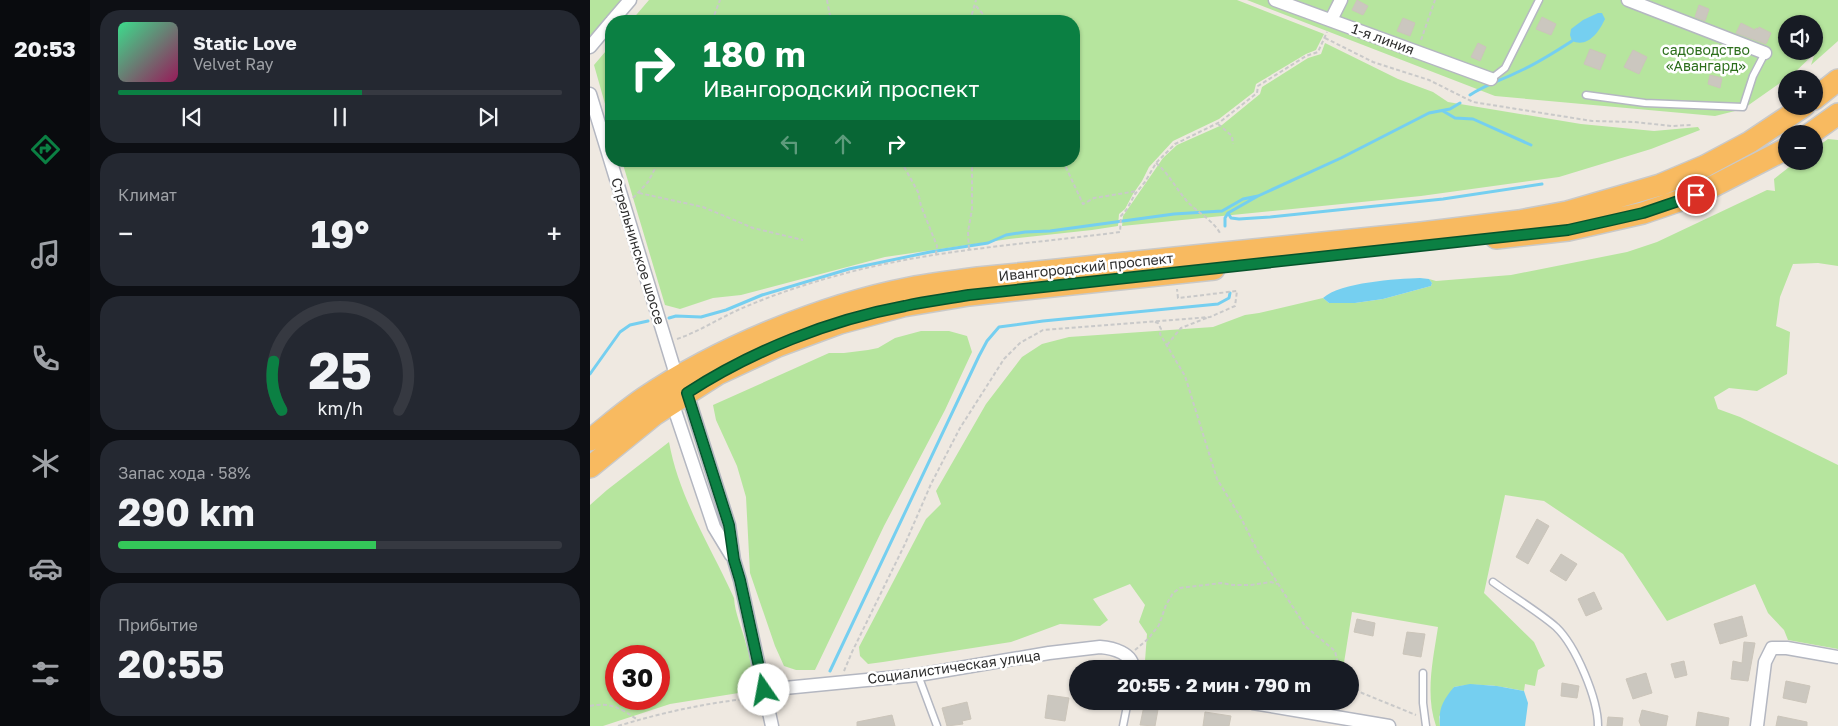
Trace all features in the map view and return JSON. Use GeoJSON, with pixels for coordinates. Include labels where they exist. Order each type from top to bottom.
{"type":"FeatureCollection","features":[{"type":"Feature","properties":{"kind":"highway"},"geometry":{"type":"LineString","coordinates":[[1823,92],[1838,80]]}},
{"type":"Feature","properties":{"kind":"highway"},"geometry":{"type":"LineString","coordinates":[[1823,125],[1838,114]]}},
{"type":"Feature","properties":{"kind":"highway","name":"Ивангородский проспект"},"geometry":{"type":"LineString","coordinates":[[590,467],[679,391],[709,360],[776,329],[842,305],[909,288],[978,278],[1421,233],[1519,221],[1567,212],[1660,185],[1705,166],[1750,142],[1790,115]]}},
{"type":"Feature","properties":{"kind":"highway","name":"Ивангородский проспект"},"geometry":{"type":"LineString","coordinates":[[590,440],[644,398],[679,391],[778,346],[840,323],[904,306],[969,295],[1568,230],[1643,213],[1696,195],[1778,153]]}},
{"type":"Feature","properties":{"kind":"street"},"geometry":{"type":"LineString","coordinates":[[618,15],[630,0]]}},
{"type":"Feature","properties":{"kind":"street","name":"1-я линия"},"geometry":{"type":"LineString","coordinates":[[1275,0],[1491,79]]}},
{"type":"Feature","properties":{"kind":"street"},"geometry":{"type":"LineString","coordinates":[[1332,20],[1341,0]]}},
{"type":"Feature","properties":{"kind":"street"},"geometry":{"type":"LineString","coordinates":[[1628,0],[1765,54]]}},
{"type":"Feature","properties":{"kind":"street"},"geometry":{"type":"LineString","coordinates":[[590,47],[605,30]]}},
{"type":"Feature","properties":{"kind":"street","name":"Стрельнинское шоссе"},"geometry":{"type":"LineString","coordinates":[[590,94],[605,143]]}},
{"type":"Feature","properties":{"kind":"street","name":"Стрельнинское шоссе"},"geometry":{"type":"LineString","coordinates":[[612,167],[679,391],[729,525],[734,560],[772,726]]}},
{"type":"Feature","properties":{"kind":"street","name":"Социалистическая улица"},"geometry":{"type":"LineString","coordinates":[[765,694],[840,682],[918,675],[1048,653],[1100,647],[1128,656]]}},
{"type":"Feature","properties":{"kind":"street"},"geometry":{"type":"LineString","coordinates":[[1757,726],[1765,662],[1772,648],[1787,648],[1838,657]]}},
{"type":"Feature","properties":{"kind":"street"},"geometry":{"type":"LineString","coordinates":[[1128,656],[1131,660]]}},
{"type":"Feature","properties":{"kind":"street"},"geometry":{"type":"LineString","coordinates":[[1294,710],[1389,726]]}},
{"type":"Feature","properties":{"kind":"lane"},"geometry":{"type":"LineString","coordinates":[[1491,79],[1505,68],[1539,0]]}},
{"type":"Feature","properties":{"kind":"lane"},"geometry":{"type":"LineString","coordinates":[[1586,95],[1645,103],[1743,106],[1753,76],[1765,54]]}},
{"type":"Feature","properties":{"kind":"lane"},"geometry":{"type":"LineString","coordinates":[[1493,582],[1557,628],[1577,656],[1592,695],[1598,726]]}},
{"type":"Feature","properties":{"kind":"lane"},"geometry":{"type":"LineString","coordinates":[[1423,673],[1425,723]]}},
{"type":"Feature","properties":{"kind":"lane"},"geometry":{"type":"LineString","coordinates":[[918,675],[937,726]]}},
{"type":"Feature","properties":{"kind":"lane"},"geometry":{"type":"LineString","coordinates":[[1123,726],[1126,710]]}},
{"type":"Feature","properties":{"kind":"path"},"geometry":{"type":"LineString","coordinates":[[714,15],[720,0]]}},
{"type":"Feature","properties":{"kind":"path"},"geometry":{"type":"LineString","coordinates":[[827,0],[830,15]]}},
{"type":"Feature","properties":{"kind":"path"},"geometry":{"type":"LineString","coordinates":[[971,15],[976,6],[976,0]]}},
{"type":"Feature","properties":{"kind":"path"},"geometry":{"type":"LineString","coordinates":[[1417,52],[1435,0]]}},
{"type":"Feature","properties":{"kind":"path"},"geometry":{"type":"LineString","coordinates":[[976,6],[984,15]]}},
{"type":"Feature","properties":{"kind":"path"},"geometry":{"type":"LineString","coordinates":[[666,343],[739,310],[792,290],[885,263],[937,252],[1120,232],[1121,216],[1156,163],[1175,144],[1218,124],[1257,92],[1258,86],[1306,56],[1318,52],[1332,20]]}},
{"type":"Feature","properties":{"kind":"path"},"geometry":{"type":"LineString","coordinates":[[1325,38],[1373,62],[1428,80],[1473,102],[1592,121],[1634,122],[1672,126],[1691,125]]}},
{"type":"Feature","properties":{"kind":"path"},"geometry":{"type":"LineString","coordinates":[[1218,124],[1232,136],[1233,144]]}},
{"type":"Feature","properties":{"kind":"path"},"geometry":{"type":"LineString","coordinates":[[1156,163],[1167,172],[1185,199],[1201,215],[1215,225],[1220,233]]}},
{"type":"Feature","properties":{"kind":"path"},"geometry":{"type":"LineString","coordinates":[[624,206],[648,182],[656,167]]}},
{"type":"Feature","properties":{"kind":"path"},"geometry":{"type":"LineString","coordinates":[[904,167],[918,192],[937,252]]}},
{"type":"Feature","properties":{"kind":"path"},"geometry":{"type":"LineString","coordinates":[[969,248],[968,232],[972,209],[972,167]]}},
{"type":"Feature","properties":{"kind":"path"},"geometry":{"type":"LineString","coordinates":[[1067,167],[1083,204],[1094,198],[1138,191]]}},
{"type":"Feature","properties":{"kind":"path"},"geometry":{"type":"LineString","coordinates":[[639,193],[704,207],[753,228],[803,240]]}},
{"type":"Feature","properties":{"kind":"path"},"geometry":{"type":"LineString","coordinates":[[1167,345],[1181,328],[1235,306],[1236,291],[1178,298],[1177,289]]}},
{"type":"Feature","properties":{"kind":"path"},"geometry":{"type":"LineString","coordinates":[[840,682],[852,652],[905,544],[931,484],[960,428],[1004,359],[1020,343],[1042,330],[1210,317]]}},
{"type":"Feature","properties":{"kind":"path"},"geometry":{"type":"LineString","coordinates":[[1153,321],[1161,329],[1160,334],[1185,376],[1217,479],[1241,518],[1258,554],[1277,584],[1305,626],[1335,651],[1337,660]]}},
{"type":"Feature","properties":{"kind":"path"},"geometry":{"type":"LineString","coordinates":[[1128,656],[1148,639],[1159,625],[1166,605],[1173,593],[1180,588],[1221,583],[1251,585],[1271,582],[1277,584]]}},
{"type":"Feature","properties":{"kind":"path"},"geometry":{"type":"LineString","coordinates":[[1359,690],[1411,711],[1425,723]]}},
{"type":"Feature","properties":{"kind":"path"},"geometry":{"type":"LineString","coordinates":[[618,726],[677,709],[765,694]]}},
{"type":"Feature","properties":{"kind":"path"},"geometry":{"type":"LineString","coordinates":[[590,706],[611,704],[638,720]]}},
{"type":"Feature","properties":{"kind":"green space"},"geometry":{"type":"Polygon","coordinates":[[[590,0],[624,0],[612,15],[605,15],[605,23],[590,41],[590,0]]]}},
{"type":"Feature","properties":{"kind":"green space"},"geometry":{"type":"Polygon","coordinates":[[[649,0],[1237,0],[1324,34],[1316,50],[1256,84],[1254,92],[1219,119],[1173,141],[1149,167],[1125,209],[1119,214],[1118,226],[885,257],[741,295],[713,298],[680,309],[665,305],[624,167],[1080,167],[1080,15],[636,15],[649,0]]]}},
{"type":"Feature","properties":{"kind":"green space","name":"садоводство «Авангард»"},"geometry":{"type":"Polygon","coordinates":[[[1247,0],[1838,0],[1838,41],[1823,54],[1823,15],[1778,15],[1778,60],[1808,60],[1797,70],[1778,70],[1778,84],[1743,109],[1715,116],[1495,96],[1247,0]]]}},
{"type":"Feature","properties":{"kind":"green space"},"geometry":{"type":"Polygon","coordinates":[[[1325,43],[1398,79],[1433,92],[1448,102],[1581,124],[1654,131],[1698,127],[1700,130],[1651,149],[1559,177],[1421,196],[1122,226],[1123,216],[1163,158],[1177,145],[1222,125],[1260,94],[1262,87],[1308,58],[1321,54],[1325,43]]]}},
{"type":"Feature","properties":{"kind":"green space"},"geometry":{"type":"Polygon","coordinates":[[[605,52],[605,104],[594,65],[605,52]]]}},
{"type":"Feature","properties":{"kind":"green space"},"geometry":{"type":"Polygon","coordinates":[[[1828,139],[1838,140],[1838,266],[1818,263],[1793,264],[1780,297],[1776,326],[1790,332],[1787,374],[1757,391],[1729,388],[1714,397],[1718,409],[1740,417],[1838,465],[1838,649],[1788,640],[1784,630],[1768,613],[1755,584],[1667,621],[1623,554],[1544,501],[1505,495],[1484,593],[1534,642],[1545,666],[1538,670],[1535,686],[1525,684],[1524,691],[1498,686],[1454,687],[1439,717],[1440,726],[1436,726],[1430,689],[1438,627],[1352,612],[1344,660],[1145,660],[1147,634],[1139,622],[1145,605],[1130,584],[1093,599],[1108,620],[1100,626],[1060,624],[1011,642],[868,664],[860,656],[859,647],[926,519],[941,504],[936,491],[986,404],[1022,357],[1042,344],[1069,337],[1213,327],[1245,315],[1323,298],[1329,303],[1355,303],[1383,299],[1431,286],[1432,283],[1429,279],[1436,281],[1511,275],[1627,252],[1657,242],[1767,190],[1775,191],[1774,179],[1786,170],[1823,170],[1823,143],[1828,139]]]}},
{"type":"Feature","properties":{"kind":"green space"},"geometry":{"type":"Polygon","coordinates":[[[921,331],[949,331],[967,336],[972,352],[945,410],[884,526],[815,670],[796,670],[784,666],[775,646],[750,573],[746,497],[737,466],[716,420],[713,405],[829,353],[844,353],[878,348],[895,338],[921,331]]]}},
{"type":"Feature","properties":{"kind":"green space"},"geometry":{"type":"Polygon","coordinates":[[[669,442],[680,483],[688,503],[734,598],[737,615],[748,650],[752,679],[751,691],[670,704],[670,645],[605,645],[605,710],[652,710],[603,726],[590,726],[590,505],[669,442]]]}},
{"type":"Feature","properties":{"kind":"green space"},"geometry":{"type":"Polygon","coordinates":[[[1261,710],[1336,710],[1334,723],[1261,710]]]}},
{"type":"Feature","properties":{"kind":"water"},"geometry":{"type":"Polygon","coordinates":[[[1602,13],[1605,19],[1596,34],[1588,41],[1578,43],[1572,41],[1571,29],[1583,20],[1602,13]]]}},
{"type":"Feature","properties":{"kind":"water"},"geometry":{"type":"Polygon","coordinates":[[[1420,278],[1429,279],[1432,283],[1431,286],[1383,299],[1355,303],[1329,303],[1323,298],[1342,288],[1355,285],[1420,278]]]}},
{"type":"Feature","properties":{"kind":"water"},"geometry":{"type":"Polygon","coordinates":[[[1470,684],[1524,691],[1528,703],[1525,726],[1440,726],[1442,705],[1447,696],[1454,687],[1470,684]]]}},
{"type":"Feature","properties":{"kind":"building"},"geometry":{"type":"Polygon","coordinates":[[[1357,0],[1368,6],[1363,15],[1352,10],[1357,0]]]}},
{"type":"Feature","properties":{"kind":"building"},"geometry":{"type":"Polygon","coordinates":[[[1699,5],[1709,9],[1705,21],[1695,17],[1699,5]]]}},
{"type":"Feature","properties":{"kind":"building"},"geometry":{"type":"Polygon","coordinates":[[[1542,17],[1556,24],[1551,35],[1536,29],[1542,17]]]}},
{"type":"Feature","properties":{"kind":"building"},"geometry":{"type":"Polygon","coordinates":[[[1403,18],[1415,23],[1410,36],[1397,31],[1403,18]]]}},
{"type":"Feature","properties":{"kind":"building"},"geometry":{"type":"Polygon","coordinates":[[[1741,23],[1755,30],[1759,27],[1771,33],[1766,44],[1736,33],[1741,23]]]}},
{"type":"Feature","properties":{"kind":"building"},"geometry":{"type":"Polygon","coordinates":[[[1478,43],[1486,47],[1480,61],[1471,57],[1478,43]]]}},
{"type":"Feature","properties":{"kind":"building"},"geometry":{"type":"Polygon","coordinates":[[[1590,49],[1606,55],[1600,70],[1584,64],[1590,49]]]}},
{"type":"Feature","properties":{"kind":"building"},"geometry":{"type":"Polygon","coordinates":[[[1633,50],[1647,57],[1639,74],[1624,67],[1633,50]]]}},
{"type":"Feature","properties":{"kind":"building"},"geometry":{"type":"Polygon","coordinates":[[[1710,75],[1722,78],[1720,88],[1708,84],[1710,75]]]}},
{"type":"Feature","properties":{"kind":"building"},"geometry":{"type":"Polygon","coordinates":[[[1537,519],[1549,526],[1528,564],[1516,557],[1537,519]]]}},
{"type":"Feature","properties":{"kind":"building"},"geometry":{"type":"Polygon","coordinates":[[[1561,554],[1577,564],[1566,581],[1550,571],[1561,554]]]}},
{"type":"Feature","properties":{"kind":"building"},"geometry":{"type":"Polygon","coordinates":[[[1594,592],[1602,609],[1586,616],[1578,599],[1594,592]]]}},
{"type":"Feature","properties":{"kind":"building"},"geometry":{"type":"Polygon","coordinates":[[[1742,616],[1747,636],[1720,644],[1714,624],[1742,616]]]}},
{"type":"Feature","properties":{"kind":"building"},"geometry":{"type":"Polygon","coordinates":[[[1357,619],[1375,623],[1373,636],[1354,632],[1357,619]]]}},
{"type":"Feature","properties":{"kind":"building"},"geometry":{"type":"Polygon","coordinates":[[[1407,632],[1425,634],[1421,657],[1403,654],[1407,632]]]}},
{"type":"Feature","properties":{"kind":"building"},"geometry":{"type":"Polygon","coordinates":[[[1744,642],[1755,643],[1748,681],[1731,679],[1733,661],[1742,663],[1744,642]]]}},
{"type":"Feature","properties":{"kind":"building"},"geometry":{"type":"Polygon","coordinates":[[[1684,661],[1687,675],[1675,678],[1671,664],[1684,661]]]}},
{"type":"Feature","properties":{"kind":"building"},"geometry":{"type":"Polygon","coordinates":[[[1646,673],[1652,693],[1633,699],[1626,679],[1646,673]]]}},
{"type":"Feature","properties":{"kind":"building"},"geometry":{"type":"Polygon","coordinates":[[[1786,681],[1810,686],[1806,703],[1783,698],[1786,681]]]}},
{"type":"Feature","properties":{"kind":"building"},"geometry":{"type":"Polygon","coordinates":[[[1562,683],[1579,686],[1577,698],[1561,696],[1562,683]]]}},
{"type":"Feature","properties":{"kind":"building"},"geometry":{"type":"Polygon","coordinates":[[[1048,695],[1069,698],[1065,721],[1045,718],[1048,695]]]}},
{"type":"Feature","properties":{"kind":"building"},"geometry":{"type":"Polygon","coordinates":[[[967,702],[971,719],[962,721],[963,724],[947,726],[942,708],[967,702]]]}},
{"type":"Feature","properties":{"kind":"building"},"geometry":{"type":"Polygon","coordinates":[[[1143,710],[1158,710],[1155,726],[1140,725],[1143,710]]]}},
{"type":"Feature","properties":{"kind":"building"},"geometry":{"type":"Polygon","coordinates":[[[1642,710],[1668,716],[1666,726],[1641,726],[1639,721],[1642,710]]]}},
{"type":"Feature","properties":{"kind":"building"},"geometry":{"type":"Polygon","coordinates":[[[1205,712],[1231,716],[1229,726],[1203,726],[1205,712]]]}},
{"type":"Feature","properties":{"kind":"building"},"geometry":{"type":"Polygon","coordinates":[[[1698,712],[1729,718],[1728,726],[1696,726],[1698,712]]]}},
{"type":"Feature","properties":{"kind":"building"},"geometry":{"type":"Polygon","coordinates":[[[892,715],[895,726],[857,726],[857,722],[892,715]]]}},
{"type":"Feature","properties":{"kind":"building"},"geometry":{"type":"Polygon","coordinates":[[[1778,716],[1807,722],[1807,726],[1776,726],[1778,716]]]}},
{"type":"Feature","properties":{"kind":"building"},"geometry":{"type":"Polygon","coordinates":[[[1608,717],[1623,718],[1622,726],[1607,726],[1608,717]]]}},
{"type":"Feature","properties":{"kind":"waterway"},"geometry":{"type":"LineString","coordinates":[[1470,95],[1533,64],[1572,41]]}},
{"type":"Feature","properties":{"kind":"waterway"},"geometry":{"type":"LineString","coordinates":[[1225,226],[1225,218],[1228,213],[1258,196],[1341,158],[1429,113],[1450,109],[1460,103]]}},
{"type":"Feature","properties":{"kind":"waterway"},"geometry":{"type":"LineString","coordinates":[[1443,111],[1455,118],[1473,119],[1531,145]]}},
{"type":"Feature","properties":{"kind":"waterway"},"geometry":{"type":"LineString","coordinates":[[1228,213],[1231,218],[1239,219],[1270,217],[1443,199],[1542,184]]}},
{"type":"Feature","properties":{"kind":"waterway"},"geometry":{"type":"LineString","coordinates":[[669,318],[676,316],[701,317],[726,310],[762,295],[849,269],[930,252],[988,243],[1006,235],[1174,214],[1222,211],[1243,199],[1258,196]]}},
{"type":"Feature","properties":{"kind":"waterway"},"geometry":{"type":"LineString","coordinates":[[830,671],[979,356],[987,341],[999,327],[1218,304],[1229,298],[1230,293]]}},
{"type":"Feature","properties":{"kind":"waterway"},"geometry":{"type":"LineString","coordinates":[[590,374],[620,332],[630,325],[648,321]]}},
{"type":"Feature","properties":{"kind":"route"},"geometry":{"type":"LineString","coordinates":[[764,690],[734,560],[729,525],[716,479],[687,393],[718,374],[778,346],[840,323],[904,306],[969,295],[1568,230],[1643,213],[1696,195]]}}]}
